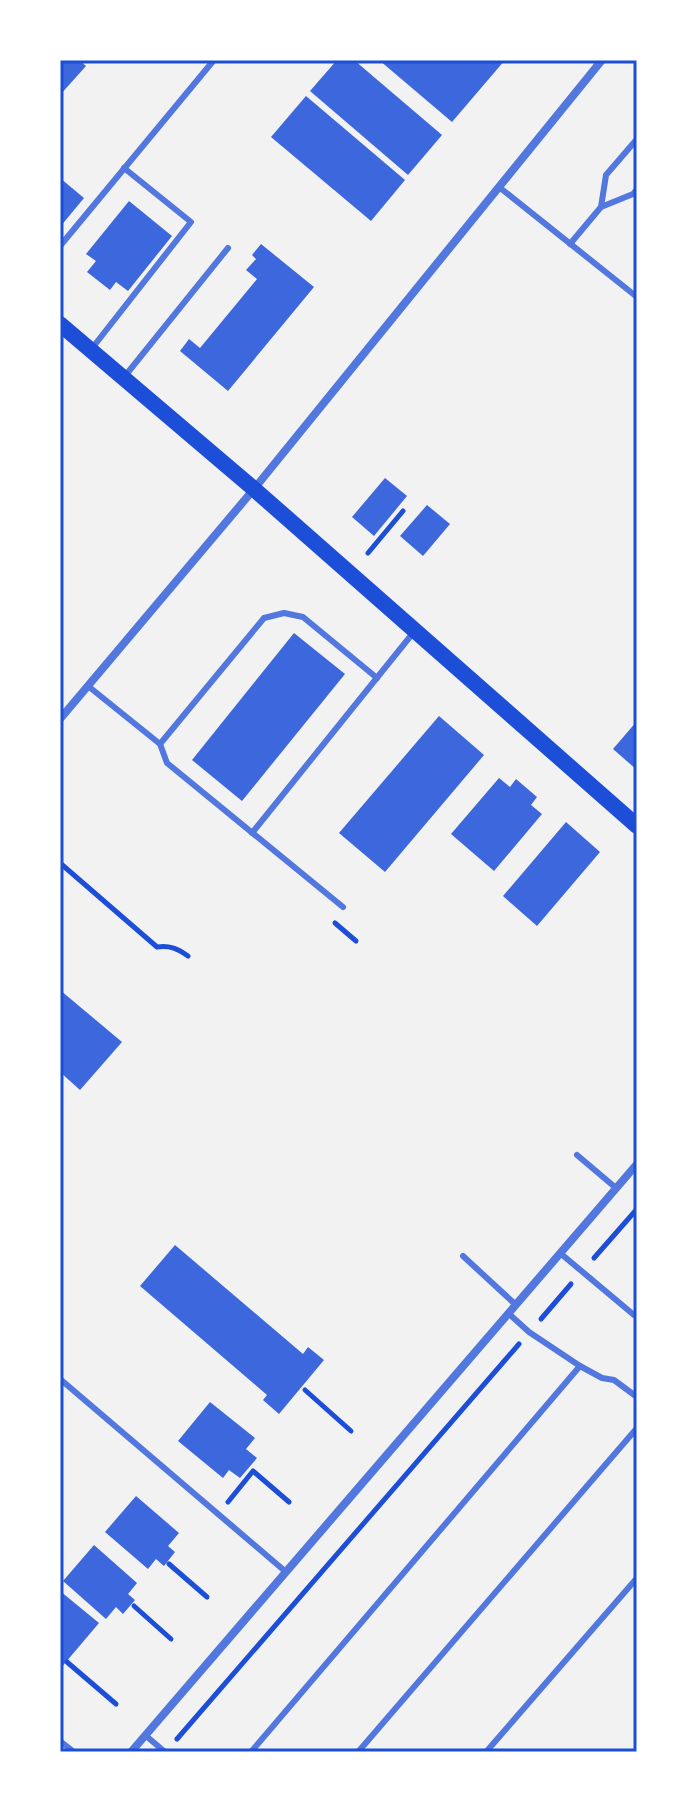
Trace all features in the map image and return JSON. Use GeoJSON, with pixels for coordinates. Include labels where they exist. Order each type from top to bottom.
{"type":"FeatureCollection","features":[{"type":"Feature","properties":{"kind":"main road"},"geometry":{"type":"LineString","coordinates":[[60,324],[254,489],[637,826]]}},
{"type":"Feature","properties":{"kind":"street"},"geometry":{"type":"LineString","coordinates":[[60,719],[254,489],[602,60]]}},
{"type":"Feature","properties":{"kind":"street"},"geometry":{"type":"LineString","coordinates":[[131,1752],[637,1164]]}},
{"type":"Feature","properties":{"kind":"lane"},"geometry":{"type":"LineString","coordinates":[[60,246],[214,60]]}},
{"type":"Feature","properties":{"kind":"lane"},"geometry":{"type":"LineString","coordinates":[[601,207],[606,175],[637,139]]}},
{"type":"Feature","properties":{"kind":"lane"},"geometry":{"type":"LineString","coordinates":[[91,350],[191,222],[124,168]]}},
{"type":"Feature","properties":{"kind":"lane"},"geometry":{"type":"LineString","coordinates":[[499,187],[637,297]]}},
{"type":"Feature","properties":{"kind":"lane"},"geometry":{"type":"LineString","coordinates":[[570,244],[601,207],[633,194],[637,189]]}},
{"type":"Feature","properties":{"kind":"lane"},"geometry":{"type":"LineString","coordinates":[[123,378],[228,248]]}},
{"type":"Feature","properties":{"kind":"lane"},"geometry":{"type":"LineString","coordinates":[[160,744],[264,618],[284,613],[303,617],[377,678]]}},
{"type":"Feature","properties":{"kind":"lane"},"geometry":{"type":"LineString","coordinates":[[252,833],[415,631]]}},
{"type":"Feature","properties":{"kind":"lane"},"geometry":{"type":"LineString","coordinates":[[88,686],[160,744],[167,763],[343,907]]}},
{"type":"Feature","properties":{"kind":"lane"},"geometry":{"type":"LineString","coordinates":[[577,1155],[616,1188]]}},
{"type":"Feature","properties":{"kind":"lane"},"geometry":{"type":"LineString","coordinates":[[560,1253],[636,1315]]}},
{"type":"Feature","properties":{"kind":"lane"},"geometry":{"type":"LineString","coordinates":[[463,1256],[516,1305]]}},
{"type":"Feature","properties":{"kind":"lane"},"geometry":{"type":"LineString","coordinates":[[508,1313],[529,1332],[580,1366],[602,1378],[614,1380],[637,1397]]}},
{"type":"Feature","properties":{"kind":"lane"},"geometry":{"type":"LineString","coordinates":[[251,1752],[580,1366]]}},
{"type":"Feature","properties":{"kind":"lane"},"geometry":{"type":"LineString","coordinates":[[60,1379],[286,1572]]}},
{"type":"Feature","properties":{"kind":"lane"},"geometry":{"type":"LineString","coordinates":[[358,1752],[637,1428]]}},
{"type":"Feature","properties":{"kind":"lane"},"geometry":{"type":"LineString","coordinates":[[486,1752],[637,1578]]}},
{"type":"Feature","properties":{"kind":"lane"},"geometry":{"type":"LineString","coordinates":[[145,1735],[165,1752]]}},
{"type":"Feature","properties":{"kind":"lane"},"geometry":{"type":"LineString","coordinates":[[60,1741],[74,1752]]}},
{"type":"Feature","properties":{"kind":"path"},"geometry":{"type":"LineString","coordinates":[[368,553],[403,511]]}},
{"type":"Feature","properties":{"kind":"path"},"geometry":{"type":"LineString","coordinates":[[60,863],[157,947],[166,945],[188,956]]}},
{"type":"Feature","properties":{"kind":"path"},"geometry":{"type":"LineString","coordinates":[[176,1740],[637,1209]]}},
{"type":"Feature","properties":{"kind":"path"},"geometry":{"type":"LineString","coordinates":[[305,1390],[351,1431]]}},
{"type":"Feature","properties":{"kind":"path"},"geometry":{"type":"LineString","coordinates":[[218,1514],[253,1471],[289,1502]]}},
{"type":"Feature","properties":{"kind":"path"},"geometry":{"type":"LineString","coordinates":[[169,1564],[207,1597]]}},
{"type":"Feature","properties":{"kind":"path"},"geometry":{"type":"LineString","coordinates":[[134,1606],[171,1639]]}},
{"type":"Feature","properties":{"kind":"path"},"geometry":{"type":"LineString","coordinates":[[67,1662],[116,1704]]}},
{"type":"Feature","properties":{"kind":"building"},"geometry":{"type":"Polygon","coordinates":[[[60,60],[79,60],[86,66],[60,95],[60,60]]]}},
{"type":"Feature","properties":{"kind":"building"},"geometry":{"type":"Polygon","coordinates":[[[337,60],[354,60],[442,135],[408,175],[310,91],[337,60]]]}},
{"type":"Feature","properties":{"kind":"building"},"geometry":{"type":"Polygon","coordinates":[[[379,60],[505,60],[452,122],[379,60]]]}},
{"type":"Feature","properties":{"kind":"building"},"geometry":{"type":"Polygon","coordinates":[[[306,96],[405,180],[371,221],[271,137],[306,96]]]}},
{"type":"Feature","properties":{"kind":"building"},"geometry":{"type":"Polygon","coordinates":[[[60,178],[84,198],[60,227],[60,178]]]}},
{"type":"Feature","properties":{"kind":"building"},"geometry":{"type":"Polygon","coordinates":[[[129,201],[172,236],[128,291],[116,282],[110,290],[87,272],[96,261],[86,254],[129,201]]]}},
{"type":"Feature","properties":{"kind":"building"},"geometry":{"type":"Polygon","coordinates":[[[261,244],[314,287],[228,391],[180,351],[189,339],[200,348],[257,279],[246,270],[256,259],[252,255],[261,244]]]}},
{"type":"Feature","properties":{"kind":"building"},"geometry":{"type":"Polygon","coordinates":[[[385,478],[407,496],[374,536],[352,517],[385,478]]]}},
{"type":"Feature","properties":{"kind":"building"},"geometry":{"type":"Polygon","coordinates":[[[427,505],[450,524],[423,556],[400,536],[427,505]]]}},
{"type":"Feature","properties":{"kind":"building"},"geometry":{"type":"Polygon","coordinates":[[[294,633],[345,674],[242,801],[192,760],[294,633]]]}},
{"type":"Feature","properties":{"kind":"building"},"geometry":{"type":"Polygon","coordinates":[[[439,716],[484,755],[385,872],[339,833],[439,716]]]}},
{"type":"Feature","properties":{"kind":"building"},"geometry":{"type":"Polygon","coordinates":[[[637,721],[637,770],[613,749],[637,721]]]}},
{"type":"Feature","properties":{"kind":"building"},"geometry":{"type":"Polygon","coordinates":[[[499,778],[510,787],[516,779],[537,797],[531,805],[542,814],[494,871],[451,834],[499,778]]]}},
{"type":"Feature","properties":{"kind":"building"},"geometry":{"type":"Polygon","coordinates":[[[566,822],[600,852],[537,926],[503,896],[566,822]]]}},
{"type":"Feature","properties":{"kind":"building"},"geometry":{"type":"Polygon","coordinates":[[[60,990],[122,1042],[80,1090],[60,1072],[60,990]]]}},
{"type":"Feature","properties":{"kind":"building"},"geometry":{"type":"Polygon","coordinates":[[[175,1245],[303,1354],[308,1347],[324,1360],[279,1414],[263,1400],[267,1395],[140,1286],[175,1245]]]}},
{"type":"Feature","properties":{"kind":"building"},"geometry":{"type":"Polygon","coordinates":[[[210,1402],[255,1438],[246,1449],[257,1458],[240,1478],[229,1470],[223,1478],[178,1441],[210,1402]]]}},
{"type":"Feature","properties":{"kind":"building"},"geometry":{"type":"Polygon","coordinates":[[[136,1496],[179,1533],[168,1546],[175,1552],[164,1566],[156,1559],[148,1569],[105,1532],[136,1496]]]}},
{"type":"Feature","properties":{"kind":"building"},"geometry":{"type":"Polygon","coordinates":[[[94,1545],[137,1583],[128,1594],[135,1600],[123,1614],[116,1607],[106,1619],[63,1581],[94,1545]]]}},
{"type":"Feature","properties":{"kind":"building"},"geometry":{"type":"Polygon","coordinates":[[[60,1591],[99,1623],[60,1669],[60,1591]]]}}]}
